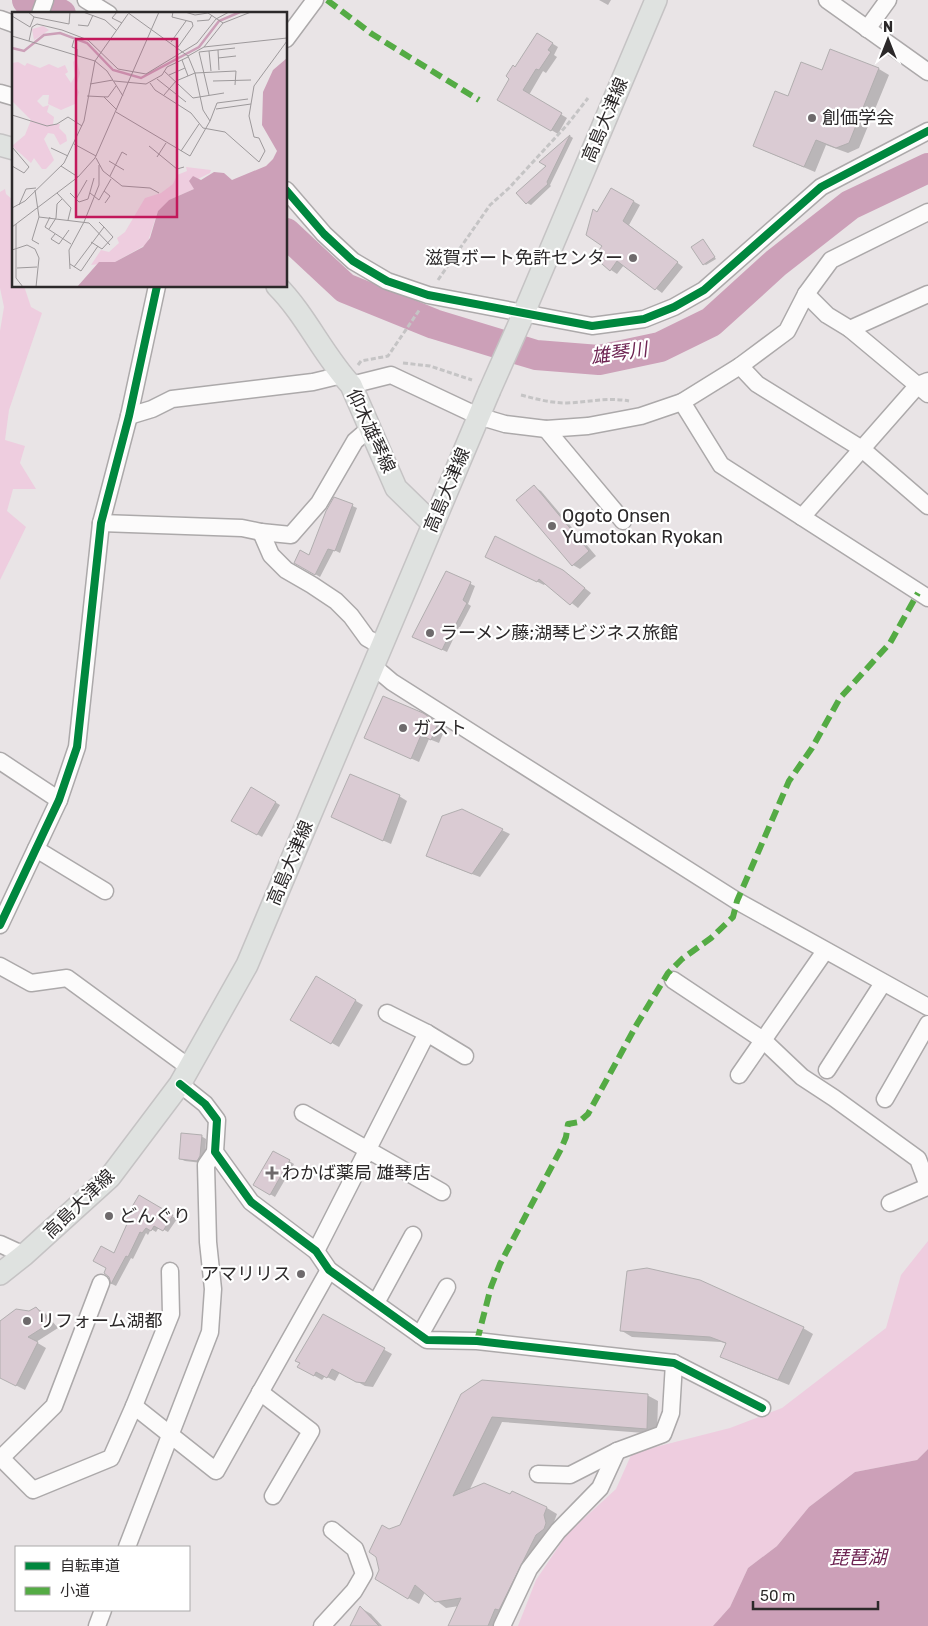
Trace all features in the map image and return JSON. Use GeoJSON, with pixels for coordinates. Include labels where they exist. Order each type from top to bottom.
{"type":"FeatureCollection","features":[{"type":"Feature","properties":{"kind":"main road","name":"高島大津線"},"geometry":{"type":"LineString","coordinates":[[0,1274],[24,1255],[110,1177],[185,1076],[247,965],[376,656],[478,416],[522,318],[656,0]]}},
{"type":"Feature","properties":{"kind":"main road","name":"仰木雄琴線"},"geometry":{"type":"LineString","coordinates":[[279,288],[349,376],[396,488],[433,524]]}},
{"type":"Feature","properties":{"kind":"street"},"geometry":{"type":"LineString","coordinates":[[41,12],[45,0]]}},
{"type":"Feature","properties":{"kind":"street"},"geometry":{"type":"LineString","coordinates":[[86,0],[106,12]]}},
{"type":"Feature","properties":{"kind":"street"},"geometry":{"type":"LineString","coordinates":[[288,36],[315,0]]}},
{"type":"Feature","properties":{"kind":"street"},"geometry":{"type":"LineString","coordinates":[[827,0],[928,72]]}},
{"type":"Feature","properties":{"kind":"street"},"geometry":{"type":"LineString","coordinates":[[867,29],[888,0]]}},
{"type":"Feature","properties":{"kind":"street"},"geometry":{"type":"LineString","coordinates":[[0,19],[12,23]]}},
{"type":"Feature","properties":{"kind":"street"},"geometry":{"type":"LineString","coordinates":[[288,192],[324,234],[353,261],[387,281],[427,297],[522,318],[592,326],[644,319],[674,307],[704,290],[821,187],[928,132]]}},
{"type":"Feature","properties":{"kind":"street"},"geometry":{"type":"LineString","coordinates":[[130,416],[152,409],[172,399],[349,376],[391,375],[478,416],[505,424],[546,429],[588,426],[641,416],[682,402],[740,366],[786,331],[806,294],[831,260],[928,212]]}},
{"type":"Feature","properties":{"kind":"street"},"geometry":{"type":"LineString","coordinates":[[0,924],[59,800],[77,747],[101,523],[130,416],[157,288]]}},
{"type":"Feature","properties":{"kind":"street"},"geometry":{"type":"LineString","coordinates":[[802,517],[862,449],[925,386],[850,329],[827,314],[806,294]]}},
{"type":"Feature","properties":{"kind":"street"},"geometry":{"type":"LineString","coordinates":[[850,329],[928,294]]}},
{"type":"Feature","properties":{"kind":"street"},"geometry":{"type":"LineString","coordinates":[[740,366],[757,384],[862,449],[928,506]]}},
{"type":"Feature","properties":{"kind":"street"},"geometry":{"type":"LineString","coordinates":[[682,402],[722,465],[928,598]]}},
{"type":"Feature","properties":{"kind":"street"},"geometry":{"type":"LineString","coordinates":[[101,523],[242,528],[291,535],[319,503],[355,442],[370,428]]}},
{"type":"Feature","properties":{"kind":"street"},"geometry":{"type":"LineString","coordinates":[[546,429],[623,521]]}},
{"type":"Feature","properties":{"kind":"street"},"geometry":{"type":"LineString","coordinates":[[261,532],[271,554],[286,570],[312,585],[336,602],[351,616],[367,638],[392,682],[738,901],[928,1007]]}},
{"type":"Feature","properties":{"kind":"street"},"geometry":{"type":"LineString","coordinates":[[0,761],[59,800]]}},
{"type":"Feature","properties":{"kind":"street"},"geometry":{"type":"LineString","coordinates":[[36,849],[105,892]]}},
{"type":"Feature","properties":{"kind":"street"},"geometry":{"type":"LineString","coordinates":[[739,1075],[825,951]]}},
{"type":"Feature","properties":{"kind":"street"},"geometry":{"type":"LineString","coordinates":[[0,966],[31,983],[67,978],[185,1076],[217,1120],[215,1152],[206,1165],[208,1242],[214,1289],[210,1332],[127,1546]]}},
{"type":"Feature","properties":{"kind":"street"},"geometry":{"type":"LineString","coordinates":[[673,980],[763,1040],[802,1077],[918,1159],[928,1186],[890,1203]]}},
{"type":"Feature","properties":{"kind":"street"},"geometry":{"type":"LineString","coordinates":[[827,1070],[883,983]]}},
{"type":"Feature","properties":{"kind":"street"},"geometry":{"type":"LineString","coordinates":[[387,1014],[427,1033],[465,1056]]}},
{"type":"Feature","properties":{"kind":"street"},"geometry":{"type":"LineString","coordinates":[[885,1099],[928,1024]]}},
{"type":"Feature","properties":{"kind":"street"},"geometry":{"type":"LineString","coordinates":[[316,1251],[427,1033]]}},
{"type":"Feature","properties":{"kind":"street"},"geometry":{"type":"LineString","coordinates":[[302,1113],[442,1192]]}},
{"type":"Feature","properties":{"kind":"street"},"geometry":{"type":"LineString","coordinates":[[215,1152],[251,1202],[316,1251],[329,1270],[427,1340],[477,1341],[674,1364],[762,1408]]}},
{"type":"Feature","properties":{"kind":"street"},"geometry":{"type":"LineString","coordinates":[[376,1304],[414,1235]]}},
{"type":"Feature","properties":{"kind":"street"},"geometry":{"type":"LineString","coordinates":[[0,1244],[24,1255]]}},
{"type":"Feature","properties":{"kind":"street"},"geometry":{"type":"LineString","coordinates":[[134,1406],[216,1471],[329,1270]]}},
{"type":"Feature","properties":{"kind":"street"},"geometry":{"type":"LineString","coordinates":[[101,1283],[54,1406],[1,1458],[33,1490],[111,1458],[171,1314],[170,1271]]}},
{"type":"Feature","properties":{"kind":"street"},"geometry":{"type":"LineString","coordinates":[[420,1335],[447,1286]]}},
{"type":"Feature","properties":{"kind":"street"},"geometry":{"type":"LineString","coordinates":[[538,1474],[570,1475],[617,1451],[663,1434],[670,1413],[674,1364]]}},
{"type":"Feature","properties":{"kind":"street"},"geometry":{"type":"LineString","coordinates":[[260,1392],[311,1431],[273,1496]]}},
{"type":"Feature","properties":{"kind":"street"},"geometry":{"type":"LineString","coordinates":[[502,1626],[529,1569],[558,1531],[600,1488],[617,1451]]}},
{"type":"Feature","properties":{"kind":"street"},"geometry":{"type":"LineString","coordinates":[[322,1626],[354,1591],[364,1574],[355,1549],[332,1530]]}},
{"type":"Feature","properties":{"kind":"street"},"geometry":{"type":"LineString","coordinates":[[97,1626],[103,1611]]}},
{"type":"Feature","properties":{"kind":"path"},"geometry":{"type":"LineString","coordinates":[[349,376],[361,361],[388,356],[490,205],[509,188],[588,98]]}},
{"type":"Feature","properties":{"kind":"path"},"geometry":{"type":"LineString","coordinates":[[521,395],[568,403],[614,398],[632,402],[641,416]]}},
{"type":"Feature","properties":{"kind":"shaded area"},"geometry":{"type":"Polygon","coordinates":[[[5,189],[6,194],[12,199],[12,288],[25,288],[31,307],[42,313],[9,410],[5,440],[25,446],[20,463],[36,489],[13,489],[7,511],[26,527],[0,580],[0,331],[4,307],[0,288],[0,192],[5,189]]]}},
{"type":"Feature","properties":{"kind":"shaded area"},"geometry":{"type":"Polygon","coordinates":[[[928,1241],[928,1449],[917,1460],[855,1472],[809,1507],[777,1546],[748,1568],[730,1607],[713,1626],[518,1626],[536,1580],[567,1534],[616,1489],[632,1453],[730,1428],[782,1408],[886,1328],[901,1275],[928,1241]]]}},
{"type":"Feature","properties":{"kind":"water","name":"琵琶湖"},"geometry":{"type":"Polygon","coordinates":[[[928,1449],[928,1626],[713,1626],[730,1607],[748,1568],[777,1546],[809,1507],[855,1472],[917,1460],[928,1449]]]}},
{"type":"Feature","properties":{"kind":"building"},"geometry":{"type":"Polygon","coordinates":[[[537,33],[553,43],[548,50],[551,52],[539,70],[536,69],[523,90],[562,113],[551,131],[497,100],[509,79],[506,76],[513,65],[515,67],[537,33]]]}},
{"type":"Feature","properties":{"kind":"building","name":"創価学会"},"geometry":{"type":"Polygon","coordinates":[[[830,49],[879,68],[849,143],[836,148],[816,140],[804,167],[753,146],[775,91],[788,96],[801,62],[822,70],[830,49]]]}},
{"type":"Feature","properties":{"kind":"building"},"geometry":{"type":"Polygon","coordinates":[[[570,135],[547,182],[548,184],[526,204],[516,193],[546,166],[539,162],[570,135]]]}},
{"type":"Feature","properties":{"kind":"building","name":"滋賀ボート免許センター"},"geometry":{"type":"Polygon","coordinates":[[[611,188],[634,201],[623,221],[678,262],[655,290],[617,261],[610,271],[594,257],[602,246],[586,235],[593,209],[597,212],[611,188]]]}},
{"type":"Feature","properties":{"kind":"building"},"geometry":{"type":"Polygon","coordinates":[[[703,239],[715,257],[703,265],[691,247],[703,239]]]}},
{"type":"Feature","properties":{"kind":"building","name":"Ogoto Onsen Yumotokan Ryokan"},"geometry":{"type":"Polygon","coordinates":[[[534,485],[589,551],[572,566],[516,500],[534,485]]]}},
{"type":"Feature","properties":{"kind":"building"},"geometry":{"type":"Polygon","coordinates":[[[334,497],[353,504],[335,551],[328,549],[315,575],[294,563],[300,550],[309,555],[326,511],[334,497]]]}},
{"type":"Feature","properties":{"kind":"building"},"geometry":{"type":"Polygon","coordinates":[[[495,536],[563,570],[585,588],[570,605],[539,579],[537,582],[485,557],[495,536]]]}},
{"type":"Feature","properties":{"kind":"building"},"geometry":{"type":"Polygon","coordinates":[[[446,571],[471,582],[463,600],[467,603],[442,650],[412,637],[446,571]]]}},
{"type":"Feature","properties":{"kind":"building","name":"ガスト"},"geometry":{"type":"Polygon","coordinates":[[[383,696],[423,713],[438,723],[431,740],[421,735],[411,759],[364,738],[383,696]]]}},
{"type":"Feature","properties":{"kind":"building"},"geometry":{"type":"Polygon","coordinates":[[[350,774],[400,795],[383,841],[331,817],[350,774]]]}},
{"type":"Feature","properties":{"kind":"building"},"geometry":{"type":"Polygon","coordinates":[[[251,787],[276,802],[257,835],[231,821],[251,787]]]}},
{"type":"Feature","properties":{"kind":"building"},"geometry":{"type":"Polygon","coordinates":[[[462,809],[503,829],[472,874],[426,856],[442,816],[462,809]]]}},
{"type":"Feature","properties":{"kind":"building"},"geometry":{"type":"Polygon","coordinates":[[[316,976],[356,1000],[331,1044],[290,1020],[316,976]]]}},
{"type":"Feature","properties":{"kind":"building"},"geometry":{"type":"Polygon","coordinates":[[[181,1133],[202,1135],[200,1156],[197,1161],[179,1159],[181,1133]]]}},
{"type":"Feature","properties":{"kind":"building","name":"わかば薬局 雄琴店"},"geometry":{"type":"Polygon","coordinates":[[[273,1151],[290,1160],[270,1195],[253,1185],[273,1151]]]}},
{"type":"Feature","properties":{"kind":"building"},"geometry":{"type":"Polygon","coordinates":[[[139,1195],[173,1215],[163,1231],[154,1226],[151,1231],[146,1228],[142,1233],[140,1232],[128,1257],[126,1256],[111,1284],[109,1277],[104,1273],[106,1268],[93,1261],[101,1246],[114,1253],[127,1224],[123,1222],[139,1195]]]}},
{"type":"Feature","properties":{"kind":"building"},"geometry":{"type":"Polygon","coordinates":[[[647,1268],[700,1280],[804,1327],[778,1380],[720,1357],[726,1343],[710,1337],[620,1331],[627,1271],[647,1268]]]}},
{"type":"Feature","properties":{"kind":"building"},"geometry":{"type":"Polygon","coordinates":[[[36,1307],[50,1323],[28,1337],[38,1342],[16,1386],[0,1378],[0,1321],[16,1309],[29,1311],[36,1307]]]}},
{"type":"Feature","properties":{"kind":"building"},"geometry":{"type":"Polygon","coordinates":[[[323,1314],[385,1348],[365,1383],[356,1382],[332,1369],[327,1378],[316,1372],[314,1376],[297,1367],[300,1363],[295,1361],[323,1314]]]}},
{"type":"Feature","properties":{"kind":"building"},"geometry":{"type":"Polygon","coordinates":[[[482,1380],[648,1394],[647,1429],[492,1417],[453,1496],[484,1483],[510,1494],[512,1491],[547,1507],[544,1515],[546,1523],[544,1529],[536,1535],[499,1610],[495,1609],[488,1626],[448,1626],[461,1598],[435,1602],[415,1585],[408,1599],[375,1579],[379,1570],[376,1557],[369,1552],[382,1525],[389,1529],[400,1525],[461,1394],[482,1380]]]}},
{"type":"Feature","properties":{"kind":"building"},"geometry":{"type":"Polygon","coordinates":[[[360,1606],[379,1626],[350,1626],[360,1606]]]}},
{"type":"Feature","properties":{"kind":"waterway","name":"雄琴川"},"geometry":{"type":"LineString","coordinates":[[27,0],[56,12]]}},
{"type":"Feature","properties":{"kind":"waterway","name":"雄琴川"},"geometry":{"type":"LineString","coordinates":[[288,235],[345,288],[434,324],[536,355],[599,360],[660,347],[711,322],[776,263],[850,205],[928,168]]}},
{"type":"Feature","properties":{"kind":"marked path"},"geometry":{"type":"LineString","coordinates":[[327,0],[372,34],[479,100]]}},
{"type":"Feature","properties":{"kind":"marked path"},"geometry":{"type":"LineString","coordinates":[[477,1341],[491,1287],[500,1264],[561,1149],[566,1137],[568,1124],[579,1122],[588,1114],[637,1024],[668,973],[682,959],[711,938],[733,917],[737,901],[789,781],[812,748],[840,698],[890,643],[918,593]]}},
{"type":"Feature","properties":{"kind":"cycle path"},"geometry":{"type":"LineString","coordinates":[[288,192],[324,234],[353,261],[387,281],[428,295],[592,326],[644,319],[674,307],[704,290],[821,187],[928,131]]}},
{"type":"Feature","properties":{"kind":"cycle path"},"geometry":{"type":"LineString","coordinates":[[0,925],[59,800],[77,747],[101,523],[129,416],[157,288]]}},
{"type":"Feature","properties":{"kind":"cycle path"},"geometry":{"type":"LineString","coordinates":[[180,1084],[205,1104],[217,1120],[215,1152],[251,1202],[316,1251],[329,1270],[427,1340],[477,1341],[674,1363],[762,1408]]}},
{"type":"Feature","properties":{"kind":"place","name":"創価学会"},"geometry":{"type":"Point","coordinates":[812,118]}},
{"type":"Feature","properties":{"kind":"place","name":"滋賀ボート免許センター"},"geometry":{"type":"Point","coordinates":[633,258]}},
{"type":"Feature","properties":{"kind":"place","name":"Ogoto Onsen Yumotokan Ryokan"},"geometry":{"type":"Point","coordinates":[552,526]}},
{"type":"Feature","properties":{"kind":"place","name":"ラーメン藤;湖琴ビジネス旅館"},"geometry":{"type":"Point","coordinates":[430,633]}},
{"type":"Feature","properties":{"kind":"place","name":"ガスト"},"geometry":{"type":"Point","coordinates":[403,728]}},
{"type":"Feature","properties":{"kind":"place","name":"わかば薬局 雄琴店"},"geometry":{"type":"Point","coordinates":[272,1173]}},
{"type":"Feature","properties":{"kind":"place","name":"どんぐり"},"geometry":{"type":"Point","coordinates":[109,1216]}},
{"type":"Feature","properties":{"kind":"place","name":"アマリリス"},"geometry":{"type":"Point","coordinates":[301,1274]}},
{"type":"Feature","properties":{"kind":"place","name":"リフォーム湖都"},"geometry":{"type":"Point","coordinates":[27,1321]}}]}
